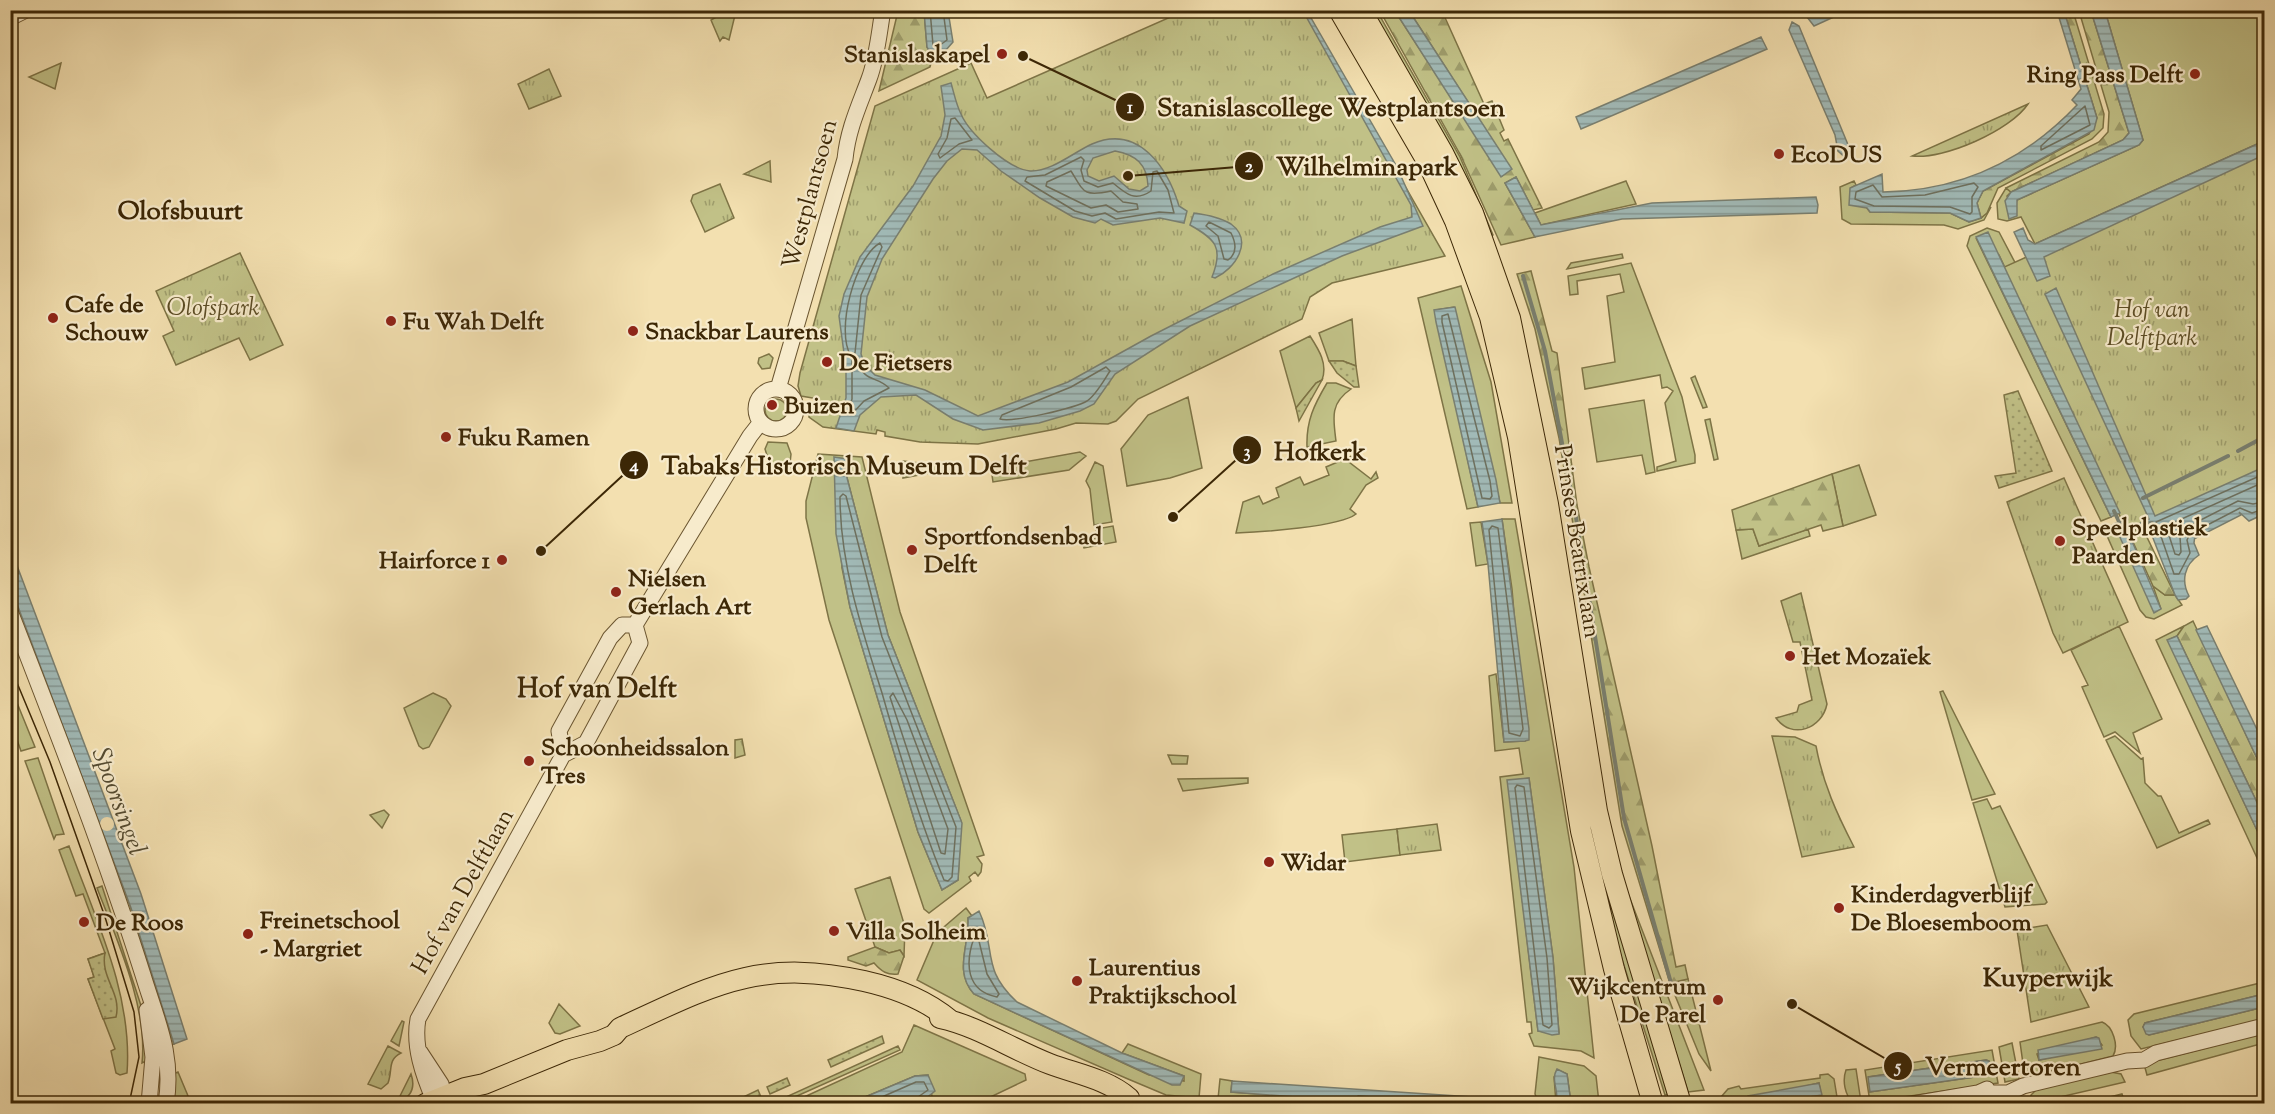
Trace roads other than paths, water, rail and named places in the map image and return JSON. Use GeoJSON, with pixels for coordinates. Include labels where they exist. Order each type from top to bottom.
{"type":"FeatureCollection","features":[{"type":"Feature","properties":{"kind":"main road","name":"Prinses Beatrixlaan"},"geometry":{"type":"LineString","coordinates":[[1339,10],[1428,163],[1455,221],[1490,317],[1518,437],[1581,831],[1614,969],[1653,1104]]}},
{"type":"Feature","properties":{"kind":"main road","name":"Prinses Beatrixlaan"},"geometry":{"type":"LineString","coordinates":[[1361,10],[1443,153],[1473,213],[1510,318],[1548,504],[1597,811],[1612,874],[1681,1104]]}},
{"type":"Feature","properties":{"kind":"main road"},"geometry":{"type":"LineString","coordinates":[[441,1102],[587,1043],[603,1029],[620,1028],[722,983],[745,976],[797,971],[826,973],[904,993],[950,1020],[1052,1065],[1077,1081],[1117,1097],[1136,1101]]}},
{"type":"Feature","properties":{"kind":"street"},"geometry":{"type":"LineString","coordinates":[[10,18],[26,10]]}},
{"type":"Feature","properties":{"kind":"street","name":"Westplantsoen"},"geometry":{"type":"LineString","coordinates":[[778,389],[845,159],[847,140],[857,104],[870,78],[883,10]]}},
{"type":"Feature","properties":{"kind":"street"},"geometry":{"type":"LineString","coordinates":[[778,389],[793,399],[794,417],[786,426],[776,429],[761,422],[756,408],[759,398],[767,391],[778,389]]}},
{"type":"Feature","properties":{"kind":"street","name":"Hof van Delftlaan"},"geometry":{"type":"LineString","coordinates":[[441,1102],[420,1052],[416,1032],[418,1019],[561,748],[560,731],[614,631],[628,625],[761,422]]}},
{"type":"Feature","properties":{"kind":"street"},"geometry":{"type":"LineString","coordinates":[[10,611],[113,883],[140,977],[148,1014],[153,1057],[148,1104]]}},
{"type":"Feature","properties":{"kind":"street"},"geometry":{"type":"LineString","coordinates":[[561,748],[586,743],[614,694],[640,643],[628,625]]}},
{"type":"Feature","properties":{"kind":"street"},"geometry":{"type":"LineString","coordinates":[[10,635],[140,977],[169,1062],[166,1104]]}},
{"type":"Feature","properties":{"kind":"street"},"geometry":{"type":"LineString","coordinates":[[1913,1104],[1978,1093],[2008,1093],[2023,1086],[2127,1061],[2144,1060],[2156,1053],[2265,1026]]}},
{"type":"Feature","properties":{"kind":"water"},"geometry":{"type":"Polygon","coordinates":[[[1821,10],[1847,11],[1814,26],[1807,17],[1821,10]]]}},
{"type":"Feature","properties":{"kind":"water"},"geometry":{"type":"Polygon","coordinates":[[[924,11],[948,11],[953,42],[945,51],[932,56],[927,47],[924,11]]]}},
{"type":"Feature","properties":{"kind":"water"},"geometry":{"type":"Polygon","coordinates":[[[1303,11],[1307,11],[1397,167],[1423,226],[1342,256],[1190,326],[1115,374],[1094,404],[1080,411],[1039,423],[983,430],[953,419],[916,395],[881,397],[860,415],[854,431],[836,428],[846,398],[846,368],[839,316],[844,294],[860,257],[913,186],[941,136],[945,115],[941,86],[951,83],[965,122],[990,149],[1011,164],[1030,171],[1038,170],[1054,165],[1092,144],[1109,139],[1124,140],[1149,153],[1167,178],[1179,206],[1187,211],[1184,223],[1160,218],[1113,225],[1101,219],[1095,223],[1073,217],[1040,198],[1001,171],[977,150],[962,149],[947,161],[882,259],[867,297],[861,354],[865,365],[875,375],[925,390],[978,416],[1068,382],[1151,336],[1273,274],[1380,227],[1412,217],[1411,205],[1303,11]],[[1115,151],[1093,158],[1087,170],[1088,176],[1099,181],[1114,176],[1129,189],[1140,191],[1148,186],[1143,166],[1129,155],[1115,151]]]}},
{"type":"Feature","properties":{"kind":"water"},"geometry":{"type":"Polygon","coordinates":[[[1395,11],[1425,11],[1413,17],[1512,169],[1501,177],[1395,11]]]}},
{"type":"Feature","properties":{"kind":"water"},"geometry":{"type":"Polygon","coordinates":[[[2057,11],[2064,11],[2097,118],[2094,130],[1983,191],[1977,203],[1981,218],[1969,222],[1950,213],[1870,212],[1867,208],[1849,205],[1850,188],[1882,174],[1883,192],[1938,186],[1964,179],[2013,157],[2057,125],[2077,105],[2072,100],[2081,89],[2057,11]]]}},
{"type":"Feature","properties":{"kind":"water"},"geometry":{"type":"Polygon","coordinates":[[[2091,11],[2105,11],[2143,140],[2139,145],[2017,200],[2017,216],[2009,219],[2005,201],[2011,192],[2123,140],[2129,133],[2091,11]]]}},
{"type":"Feature","properties":{"kind":"water"},"geometry":{"type":"Polygon","coordinates":[[[1792,22],[1799,26],[1851,152],[1847,159],[1838,151],[1835,135],[1789,30],[1792,22]]]}},
{"type":"Feature","properties":{"kind":"water"},"geometry":{"type":"Polygon","coordinates":[[[1761,37],[1767,49],[1581,129],[1576,117],[1761,37]]]}},
{"type":"Feature","properties":{"kind":"water"},"geometry":{"type":"Polygon","coordinates":[[[2264,141],[2264,155],[2044,257],[2050,276],[2037,281],[2014,232],[2023,228],[2028,240],[2035,244],[2264,141]]]}},
{"type":"Feature","properties":{"kind":"water"},"geometry":{"type":"Polygon","coordinates":[[[1516,177],[1541,225],[1652,203],[1816,197],[1818,205],[1817,213],[1622,219],[1535,237],[1505,183],[1516,177]]]}},
{"type":"Feature","properties":{"kind":"water"},"geometry":{"type":"Polygon","coordinates":[[[1194,213],[1231,224],[1241,238],[1239,254],[1235,261],[1215,278],[1212,277],[1216,267],[1217,251],[1206,235],[1190,225],[1194,213]]]}},
{"type":"Feature","properties":{"kind":"water"},"geometry":{"type":"Polygon","coordinates":[[[1988,232],[2120,513],[2111,517],[1976,237],[1988,232]]]}},
{"type":"Feature","properties":{"kind":"water"},"geometry":{"type":"Polygon","coordinates":[[[2056,288],[2155,516],[2264,467],[2264,514],[2249,521],[2239,512],[2241,515],[2196,538],[2195,535],[2194,543],[2199,555],[2187,568],[2185,574],[2185,585],[2189,596],[2186,599],[2178,600],[2175,595],[2146,520],[2149,519],[2045,294],[2056,288]]]}},
{"type":"Feature","properties":{"kind":"water"},"geometry":{"type":"Polygon","coordinates":[[[1455,307],[1500,503],[1478,507],[1434,310],[1455,307]]]}},
{"type":"Feature","properties":{"kind":"water"},"geometry":{"type":"Polygon","coordinates":[[[834,457],[847,459],[846,474],[888,635],[962,823],[958,880],[942,890],[918,832],[850,607],[836,534],[834,457]]]}},
{"type":"Feature","properties":{"kind":"water"},"geometry":{"type":"Polygon","coordinates":[[[1502,519],[1529,729],[1529,740],[1525,741],[1504,742],[1482,522],[1502,519]]]}},
{"type":"Feature","properties":{"kind":"water"},"geometry":{"type":"Polygon","coordinates":[[[2123,520],[2161,609],[2154,613],[2114,524],[2123,520]]]}},
{"type":"Feature","properties":{"kind":"water"},"geometry":{"type":"Polygon","coordinates":[[[10,547],[141,894],[187,1039],[174,1044],[131,908],[11,588],[11,572],[12,576],[19,573],[15,565],[11,567],[10,547]]]}},
{"type":"Feature","properties":{"kind":"water"},"geometry":{"type":"Polygon","coordinates":[[[2207,626],[2264,744],[2264,773],[2196,630],[2207,626]]]}},
{"type":"Feature","properties":{"kind":"water"},"geometry":{"type":"Polygon","coordinates":[[[2177,636],[2264,817],[2264,845],[2167,640],[2177,636]]]}},
{"type":"Feature","properties":{"kind":"water"},"geometry":{"type":"Polygon","coordinates":[[[1529,778],[1553,958],[1559,1034],[1552,1035],[1538,1031],[1507,780],[1529,778]]]}},
{"type":"Feature","properties":{"kind":"water"},"geometry":{"type":"Polygon","coordinates":[[[979,911],[987,936],[993,968],[1005,990],[1017,1002],[1122,1053],[1184,1076],[1180,1085],[1172,1085],[974,994],[964,976],[963,967],[968,918],[979,911]]]}},
{"type":"Feature","properties":{"kind":"water"},"geometry":{"type":"Polygon","coordinates":[[[2264,994],[2264,1007],[2149,1035],[2143,1027],[2145,1023],[2264,994]]]}},
{"type":"Feature","properties":{"kind":"water"},"geometry":{"type":"Polygon","coordinates":[[[2099,1038],[2102,1049],[2039,1060],[2038,1050],[2099,1038]]]}},
{"type":"Feature","properties":{"kind":"water"},"geometry":{"type":"Polygon","coordinates":[[[1986,1060],[1992,1068],[1989,1075],[1870,1092],[1868,1077],[1986,1060]]]}},
{"type":"Feature","properties":{"kind":"water"},"geometry":{"type":"Polygon","coordinates":[[[1557,1069],[1567,1074],[1571,1103],[1556,1103],[1554,1078],[1557,1069]]]}},
{"type":"Feature","properties":{"kind":"water"},"geometry":{"type":"Polygon","coordinates":[[[928,1075],[935,1091],[920,1103],[851,1103],[915,1076],[928,1075]]]}},
{"type":"Feature","properties":{"kind":"water"},"geometry":{"type":"Polygon","coordinates":[[[1232,1081],[1543,1103],[1387,1104],[1231,1092],[1232,1081]]]}},
{"type":"Feature","properties":{"kind":"water"},"geometry":{"type":"Polygon","coordinates":[[[1819,1083],[1822,1095],[1769,1103],[1748,1103],[1748,1096],[1819,1083]]]}},
{"type":"Feature","properties":{"kind":"waterway"},"geometry":{"type":"LineString","coordinates":[[1523,276],[1545,351],[1572,497]]}},
{"type":"Feature","properties":{"kind":"waterway"},"geometry":{"type":"LineString","coordinates":[[2238,451],[2264,437]]}},
{"type":"Feature","properties":{"kind":"waterway"},"geometry":{"type":"LineString","coordinates":[[2143,498],[2228,456]]}},
{"type":"Feature","properties":{"kind":"waterway"},"geometry":{"type":"LineString","coordinates":[[1575,511],[1624,818],[1671,983]]}},
{"type":"Feature","properties":{"kind":"waterway"},"geometry":{"type":"LineString","coordinates":[[2114,511],[2121,526]]}},
{"type":"Feature","properties":{"kind":"waterway"},"geometry":{"type":"LineString","coordinates":[[2141,524],[2152,523]]}},
{"type":"Feature","properties":{"kind":"tram line"},"geometry":{"type":"LineString","coordinates":[[10,666],[50,762],[105,917],[134,1012],[139,1057],[129,1104]]}},
{"type":"Feature","properties":{"kind":"place","name":"Stanislaskapel"},"geometry":{"type":"Point","coordinates":[1002,54]}},
{"type":"Feature","properties":{"kind":"place","name":"Stanislascollege Westplantsoen"},"geometry":{"type":"Point","coordinates":[1023,56]}},
{"type":"Feature","properties":{"kind":"place","name":"Ring Pass Delft"},"geometry":{"type":"Point","coordinates":[2195,74]}},
{"type":"Feature","properties":{"kind":"place","name":"EcoDUS"},"geometry":{"type":"Point","coordinates":[1779,154]}},
{"type":"Feature","properties":{"kind":"place","name":"Wilhelminapark"},"geometry":{"type":"Point","coordinates":[1128,176]}},
{"type":"Feature","properties":{"kind":"place","name":"Cafe de Schouw"},"geometry":{"type":"Point","coordinates":[53,318]}},
{"type":"Feature","properties":{"kind":"place","name":"Fu Wah Delft"},"geometry":{"type":"Point","coordinates":[391,321]}},
{"type":"Feature","properties":{"kind":"place","name":"Snackbar Laurens"},"geometry":{"type":"Point","coordinates":[633,331]}},
{"type":"Feature","properties":{"kind":"place","name":"De Fietsers"},"geometry":{"type":"Point","coordinates":[827,362]}},
{"type":"Feature","properties":{"kind":"place","name":"Buizen"},"geometry":{"type":"Point","coordinates":[772,405]}},
{"type":"Feature","properties":{"kind":"place","name":"Fuku Ramen"},"geometry":{"type":"Point","coordinates":[446,437]}},
{"type":"Feature","properties":{"kind":"place","name":"Hofkerk"},"geometry":{"type":"Point","coordinates":[1173,517]}},
{"type":"Feature","properties":{"kind":"place","name":"Speelplastiek Paarden"},"geometry":{"type":"Point","coordinates":[2060,541]}},
{"type":"Feature","properties":{"kind":"place","name":"Sportfondsenbad Delft"},"geometry":{"type":"Point","coordinates":[912,550]}},
{"type":"Feature","properties":{"kind":"place","name":"Tabaks Historisch Museum Delft"},"geometry":{"type":"Point","coordinates":[541,551]}},
{"type":"Feature","properties":{"kind":"place","name":"Hairforce 1"},"geometry":{"type":"Point","coordinates":[502,560]}},
{"type":"Feature","properties":{"kind":"place","name":"Nielsen Gerlach Art"},"geometry":{"type":"Point","coordinates":[616,592]}},
{"type":"Feature","properties":{"kind":"place","name":"Het Mozaïek"},"geometry":{"type":"Point","coordinates":[1790,656]}},
{"type":"Feature","properties":{"kind":"place","name":"Schoonheidssalon Tres"},"geometry":{"type":"Point","coordinates":[529,761]}},
{"type":"Feature","properties":{"kind":"place","name":"Widar"},"geometry":{"type":"Point","coordinates":[1269,862]}},
{"type":"Feature","properties":{"kind":"place","name":"Kinderdagverblijf De Bloesemboom"},"geometry":{"type":"Point","coordinates":[1839,908]}},
{"type":"Feature","properties":{"kind":"place","name":"De Roos"},"geometry":{"type":"Point","coordinates":[84,922]}},
{"type":"Feature","properties":{"kind":"place","name":"Villa Solheim"},"geometry":{"type":"Point","coordinates":[834,931]}},
{"type":"Feature","properties":{"kind":"place","name":"Freinetschool - Margriet"},"geometry":{"type":"Point","coordinates":[248,934]}},
{"type":"Feature","properties":{"kind":"place","name":"Laurentius Praktijkschool"},"geometry":{"type":"Point","coordinates":[1077,981]}},
{"type":"Feature","properties":{"kind":"place","name":"Wijkcentrum De Parel"},"geometry":{"type":"Point","coordinates":[1718,1000]}},
{"type":"Feature","properties":{"kind":"place","name":"Vermeertoren"},"geometry":{"type":"Point","coordinates":[1792,1004]}},
{"type":"Feature","properties":{"kind":"district","name":"Olofsbuurt"},"geometry":{"type":"Point","coordinates":[180,210]}},
{"type":"Feature","properties":{"kind":"district","name":"Hof van Delft"},"geometry":{"type":"Point","coordinates":[597,688]}},
{"type":"Feature","properties":{"kind":"district","name":"Kuyperwijk"},"geometry":{"type":"Point","coordinates":[2048,977]}},
{"type":"Feature","properties":{"kind":"park label","name":"Olofspark"},"geometry":{"type":"Point","coordinates":[213,307]}},
{"type":"Feature","properties":{"kind":"park label","name":"Hof van Delftpark"},"geometry":{"type":"Point","coordinates":[2152,323]}},
{"type":"Feature","properties":{"kind":"water label","name":"Spoorsingel"},"geometry":{"type":"Point","coordinates":[120,801]}}]}
